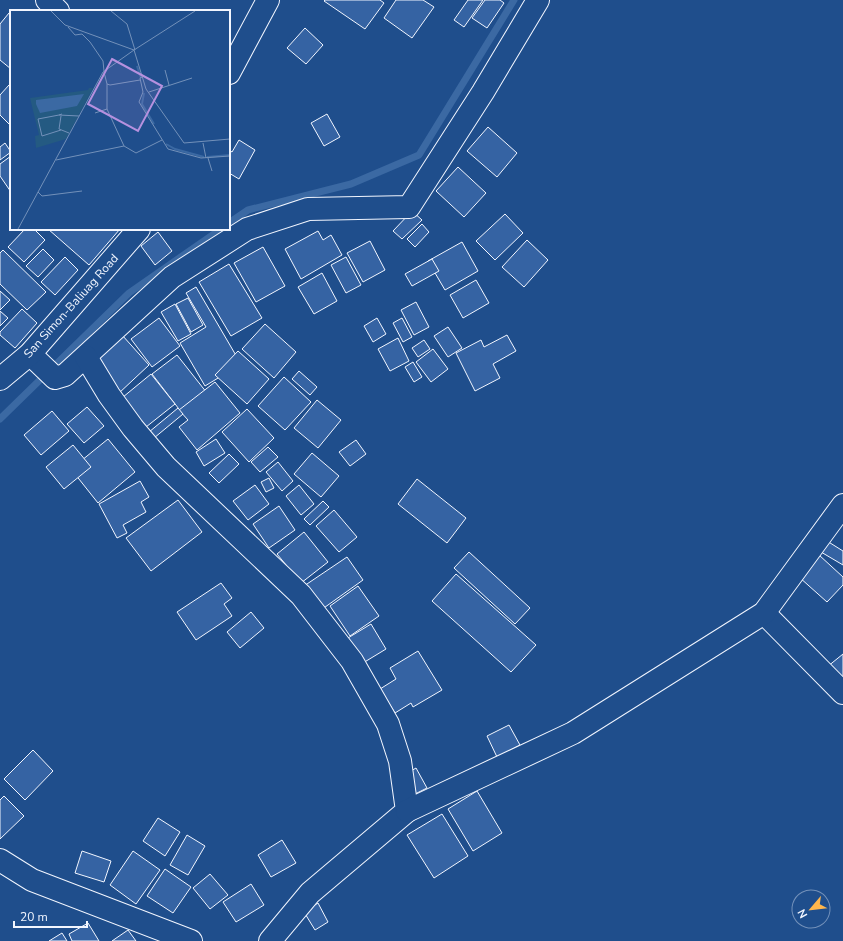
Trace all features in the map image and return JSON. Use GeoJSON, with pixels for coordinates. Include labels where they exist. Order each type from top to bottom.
{"type":"FeatureCollection","features":[{"type":"Feature","properties":{"kind":"street"},"geometry":{"type":"LineString","coordinates":[[47,0],[57,10]]}},
{"type":"Feature","properties":{"kind":"street"},"geometry":{"type":"LineString","coordinates":[[230,71],[268,0]]}},
{"type":"Feature","properties":{"kind":"street"},"geometry":{"type":"LineString","coordinates":[[30,354],[55,378],[65,375],[172,277],[247,229],[308,209],[409,207],[483,92],[538,0]]}},
{"type":"Feature","properties":{"kind":"street","name":"San Simon-Baliuag Road"},"geometry":{"type":"LineString","coordinates":[[0,379],[30,354],[138,230]]}},
{"type":"Feature","properties":{"kind":"street"},"geometry":{"type":"LineString","coordinates":[[86,357],[133,428],[166,467],[301,595],[352,661],[388,724],[400,761],[407,811]]}},
{"type":"Feature","properties":{"kind":"street"},"geometry":{"type":"LineString","coordinates":[[270,941],[310,893],[407,811],[573,733],[764,613],[843,505]]}},
{"type":"Feature","properties":{"kind":"street"},"geometry":{"type":"LineString","coordinates":[[764,613],[843,693]]}},
{"type":"Feature","properties":{"kind":"street"},"geometry":{"type":"LineString","coordinates":[[0,860],[32,880],[191,941]]}},
{"type":"Feature","properties":{"kind":"building"},"geometry":{"type":"Polygon","coordinates":[[[380,0],[384,3],[365,29],[324,1],[380,0]]]}},
{"type":"Feature","properties":{"kind":"building"},"geometry":{"type":"Polygon","coordinates":[[[396,0],[423,0],[434,7],[412,38],[384,18],[396,0]]]}},
{"type":"Feature","properties":{"kind":"building"},"geometry":{"type":"Polygon","coordinates":[[[468,0],[483,0],[464,27],[454,20],[468,0]]]}},
{"type":"Feature","properties":{"kind":"building"},"geometry":{"type":"Polygon","coordinates":[[[485,0],[500,0],[504,3],[487,28],[472,18],[485,0]]]}},
{"type":"Feature","properties":{"kind":"building"},"geometry":{"type":"Polygon","coordinates":[[[9,13],[10,68],[0,60],[0,24],[9,13]]]}},
{"type":"Feature","properties":{"kind":"building"},"geometry":{"type":"Polygon","coordinates":[[[305,28],[323,45],[306,64],[287,48],[305,28]]]}},
{"type":"Feature","properties":{"kind":"building"},"geometry":{"type":"Polygon","coordinates":[[[9,85],[10,86],[10,125],[0,115],[0,95],[9,85]]]}},
{"type":"Feature","properties":{"kind":"building"},"geometry":{"type":"Polygon","coordinates":[[[327,114],[340,137],[324,146],[311,123],[327,114]]]}},
{"type":"Feature","properties":{"kind":"building"},"geometry":{"type":"Polygon","coordinates":[[[488,127],[517,153],[497,177],[467,151],[488,127]]]}},
{"type":"Feature","properties":{"kind":"building"},"geometry":{"type":"Polygon","coordinates":[[[239,140],[255,150],[239,179],[230,174],[230,151],[232,152],[239,140]]]}},
{"type":"Feature","properties":{"kind":"building"},"geometry":{"type":"Polygon","coordinates":[[[5,143],[10,153],[0,160],[0,147],[5,143]]]}},
{"type":"Feature","properties":{"kind":"building"},"geometry":{"type":"Polygon","coordinates":[[[10,157],[10,191],[0,176],[0,164],[10,157]]]}},
{"type":"Feature","properties":{"kind":"building"},"geometry":{"type":"Polygon","coordinates":[[[458,167],[486,193],[464,217],[436,191],[458,167]]]}},
{"type":"Feature","properties":{"kind":"building"},"geometry":{"type":"Polygon","coordinates":[[[412,211],[422,220],[402,239],[393,231],[412,211]]]}},
{"type":"Feature","properties":{"kind":"building"},"geometry":{"type":"Polygon","coordinates":[[[505,214],[523,233],[495,260],[476,241],[505,214]]]}},
{"type":"Feature","properties":{"kind":"building"},"geometry":{"type":"Polygon","coordinates":[[[422,224],[429,232],[415,247],[407,239],[422,224]]]}},
{"type":"Feature","properties":{"kind":"building"},"geometry":{"type":"Polygon","coordinates":[[[24,230],[35,230],[45,240],[24,262],[8,247],[24,230]]]}},
{"type":"Feature","properties":{"kind":"building"},"geometry":{"type":"Polygon","coordinates":[[[49,230],[119,230],[89,265],[49,230]]]}},
{"type":"Feature","properties":{"kind":"building"},"geometry":{"type":"Polygon","coordinates":[[[318,231],[323,240],[331,235],[342,255],[301,279],[285,249],[318,231]]]}},
{"type":"Feature","properties":{"kind":"building"},"geometry":{"type":"Polygon","coordinates":[[[158,232],[172,251],[155,265],[141,246],[158,232]]]}},
{"type":"Feature","properties":{"kind":"building"},"geometry":{"type":"Polygon","coordinates":[[[527,240],[548,260],[524,287],[502,267],[527,240]]]}},
{"type":"Feature","properties":{"kind":"building"},"geometry":{"type":"Polygon","coordinates":[[[370,241],[385,270],[363,282],[347,253],[370,241]]]}},
{"type":"Feature","properties":{"kind":"building"},"geometry":{"type":"Polygon","coordinates":[[[462,242],[478,271],[445,290],[428,261],[462,242]]]}},
{"type":"Feature","properties":{"kind":"building"},"geometry":{"type":"Polygon","coordinates":[[[263,247],[285,286],[256,302],[234,263],[263,247]]]}},
{"type":"Feature","properties":{"kind":"building"},"geometry":{"type":"Polygon","coordinates":[[[43,249],[54,260],[38,277],[26,266],[43,249]]]}},
{"type":"Feature","properties":{"kind":"building"},"geometry":{"type":"Polygon","coordinates":[[[3,250],[46,292],[27,310],[0,284],[0,253],[3,250]]]}},
{"type":"Feature","properties":{"kind":"building"},"geometry":{"type":"Polygon","coordinates":[[[65,257],[78,270],[55,295],[41,282],[65,257]]]}},
{"type":"Feature","properties":{"kind":"building"},"geometry":{"type":"Polygon","coordinates":[[[346,257],[361,285],[346,293],[331,265],[346,257]]]}},
{"type":"Feature","properties":{"kind":"building"},"geometry":{"type":"Polygon","coordinates":[[[432,259],[439,271],[412,286],[405,274],[432,259]]]}},
{"type":"Feature","properties":{"kind":"building"},"geometry":{"type":"Polygon","coordinates":[[[229,264],[262,318],[231,336],[199,282],[229,264]]]}},
{"type":"Feature","properties":{"kind":"building"},"geometry":{"type":"Polygon","coordinates":[[[322,273],[337,301],[314,314],[298,287],[322,273]]]}},
{"type":"Feature","properties":{"kind":"building"},"geometry":{"type":"Polygon","coordinates":[[[476,280],[489,303],[463,318],[450,295],[476,280]]]}},
{"type":"Feature","properties":{"kind":"building"},"geometry":{"type":"Polygon","coordinates":[[[196,287],[241,364],[205,386],[180,343],[206,327],[186,293],[196,287]]]}},
{"type":"Feature","properties":{"kind":"building"},"geometry":{"type":"Polygon","coordinates":[[[0,291],[10,300],[0,310],[0,291]]]}},
{"type":"Feature","properties":{"kind":"building"},"geometry":{"type":"Polygon","coordinates":[[[188,298],[203,325],[191,332],[176,304],[188,298]]]}},
{"type":"Feature","properties":{"kind":"building"},"geometry":{"type":"Polygon","coordinates":[[[416,302],[429,327],[414,335],[401,310],[416,302]]]}},
{"type":"Feature","properties":{"kind":"building"},"geometry":{"type":"Polygon","coordinates":[[[175,304],[191,334],[178,341],[161,312],[175,304]]]}},
{"type":"Feature","properties":{"kind":"building"},"geometry":{"type":"Polygon","coordinates":[[[22,309],[37,323],[15,348],[0,335],[0,332],[22,309]]]}},
{"type":"Feature","properties":{"kind":"building"},"geometry":{"type":"Polygon","coordinates":[[[0,311],[8,318],[0,326],[0,311]]]}},
{"type":"Feature","properties":{"kind":"building"},"geometry":{"type":"Polygon","coordinates":[[[159,318],[180,346],[152,367],[131,339],[159,318]]]}},
{"type":"Feature","properties":{"kind":"building"},"geometry":{"type":"Polygon","coordinates":[[[377,318],[386,334],[373,342],[364,326],[377,318]]]}},
{"type":"Feature","properties":{"kind":"building"},"geometry":{"type":"Polygon","coordinates":[[[402,318],[412,337],[403,342],[393,323],[402,318]]]}},
{"type":"Feature","properties":{"kind":"building"},"geometry":{"type":"Polygon","coordinates":[[[265,324],[296,352],[274,378],[242,349],[265,324]]]}},
{"type":"Feature","properties":{"kind":"building"},"geometry":{"type":"Polygon","coordinates":[[[448,327],[462,348],[448,357],[434,336],[448,327]]]}},
{"type":"Feature","properties":{"kind":"building"},"geometry":{"type":"Polygon","coordinates":[[[122,335],[149,365],[118,394],[91,363],[122,335]]]}},
{"type":"Feature","properties":{"kind":"building"},"geometry":{"type":"Polygon","coordinates":[[[507,335],[516,351],[493,364],[500,378],[475,391],[456,353],[481,340],[484,347],[507,335]]]}},
{"type":"Feature","properties":{"kind":"building"},"geometry":{"type":"Polygon","coordinates":[[[398,338],[409,361],[390,371],[378,349],[398,338]]]}},
{"type":"Feature","properties":{"kind":"building"},"geometry":{"type":"Polygon","coordinates":[[[424,340],[430,349],[418,357],[412,348],[424,340]]]}},
{"type":"Feature","properties":{"kind":"building"},"geometry":{"type":"Polygon","coordinates":[[[433,349],[448,369],[431,382],[416,362],[433,349]]]}},
{"type":"Feature","properties":{"kind":"building"},"geometry":{"type":"Polygon","coordinates":[[[238,351],[269,379],[247,404],[215,375],[238,351]]]}},
{"type":"Feature","properties":{"kind":"building"},"geometry":{"type":"Polygon","coordinates":[[[177,355],[207,393],[182,413],[152,374],[177,355]]]}},
{"type":"Feature","properties":{"kind":"building"},"geometry":{"type":"Polygon","coordinates":[[[413,362],[422,377],[414,382],[405,367],[413,362]]]}},
{"type":"Feature","properties":{"kind":"building"},"geometry":{"type":"Polygon","coordinates":[[[299,371],[317,387],[310,395],[292,379],[299,371]]]}},
{"type":"Feature","properties":{"kind":"building"},"geometry":{"type":"Polygon","coordinates":[[[151,374],[175,404],[141,431],[117,402],[151,374]]]}},
{"type":"Feature","properties":{"kind":"building"},"geometry":{"type":"Polygon","coordinates":[[[284,377],[311,402],[285,430],[258,406],[284,377]]]}},
{"type":"Feature","properties":{"kind":"building"},"geometry":{"type":"Polygon","coordinates":[[[215,382],[240,413],[197,450],[179,427],[188,420],[179,410],[215,382]]]}},
{"type":"Feature","properties":{"kind":"building"},"geometry":{"type":"Polygon","coordinates":[[[317,400],[341,420],[318,448],[294,428],[317,400]]]}},
{"type":"Feature","properties":{"kind":"building"},"geometry":{"type":"Polygon","coordinates":[[[87,407],[104,426],[84,443],[67,424],[87,407]]]}},
{"type":"Feature","properties":{"kind":"building"},"geometry":{"type":"Polygon","coordinates":[[[178,408],[183,414],[148,443],[143,437],[178,408]]]}},
{"type":"Feature","properties":{"kind":"building"},"geometry":{"type":"Polygon","coordinates":[[[247,409],[274,438],[249,462],[222,432],[247,409]]]}},
{"type":"Feature","properties":{"kind":"building"},"geometry":{"type":"Polygon","coordinates":[[[52,411],[69,431],[41,455],[24,435],[52,411]]]}},
{"type":"Feature","properties":{"kind":"building"},"geometry":{"type":"Polygon","coordinates":[[[108,439],[135,472],[98,503],[71,469],[108,439]]]}},
{"type":"Feature","properties":{"kind":"building"},"geometry":{"type":"Polygon","coordinates":[[[216,439],[225,453],[204,466],[196,452],[216,439]]]}},
{"type":"Feature","properties":{"kind":"building"},"geometry":{"type":"Polygon","coordinates":[[[356,440],[366,454],[350,466],[339,452],[356,440]]]}},
{"type":"Feature","properties":{"kind":"building"},"geometry":{"type":"Polygon","coordinates":[[[73,445],[91,467],[64,489],[46,467],[73,445]]]}},
{"type":"Feature","properties":{"kind":"building"},"geometry":{"type":"Polygon","coordinates":[[[268,447],[278,457],[260,472],[251,462],[268,447]]]}},
{"type":"Feature","properties":{"kind":"building"},"geometry":{"type":"Polygon","coordinates":[[[312,453],[339,476],[321,497],[294,474],[312,453]]]}},
{"type":"Feature","properties":{"kind":"building"},"geometry":{"type":"Polygon","coordinates":[[[229,454],[239,464],[219,483],[209,473],[229,454]]]}},
{"type":"Feature","properties":{"kind":"building"},"geometry":{"type":"Polygon","coordinates":[[[278,462],[293,481],[282,491],[266,472],[278,462]]]}},
{"type":"Feature","properties":{"kind":"building"},"geometry":{"type":"Polygon","coordinates":[[[269,478],[274,488],[266,492],[261,482],[269,478]]]}},
{"type":"Feature","properties":{"kind":"building"},"geometry":{"type":"Polygon","coordinates":[[[417,479],[466,518],[447,543],[398,504],[417,479]]]}},
{"type":"Feature","properties":{"kind":"building"},"geometry":{"type":"Polygon","coordinates":[[[140,481],[149,497],[141,502],[146,512],[123,525],[127,533],[117,538],[99,504],[140,481]]]}},
{"type":"Feature","properties":{"kind":"building"},"geometry":{"type":"Polygon","coordinates":[[[255,485],[269,504],[248,520],[233,501],[255,485]]]}},
{"type":"Feature","properties":{"kind":"building"},"geometry":{"type":"Polygon","coordinates":[[[299,485],[314,504],[301,515],[286,496],[299,485]]]}},
{"type":"Feature","properties":{"kind":"building"},"geometry":{"type":"Polygon","coordinates":[[[178,500],[202,532],[151,571],[126,538],[178,500]]]}},
{"type":"Feature","properties":{"kind":"building"},"geometry":{"type":"Polygon","coordinates":[[[323,501],[329,507],[310,525],[304,519],[323,501]]]}},
{"type":"Feature","properties":{"kind":"building"},"geometry":{"type":"Polygon","coordinates":[[[279,506],[295,530],[269,548],[253,524],[279,506]]]}},
{"type":"Feature","properties":{"kind":"building"},"geometry":{"type":"Polygon","coordinates":[[[334,510],[357,537],[339,552],[316,526],[334,510]]]}},
{"type":"Feature","properties":{"kind":"building"},"geometry":{"type":"Polygon","coordinates":[[[304,532],[328,562],[301,583],[277,554],[304,532]]]}},
{"type":"Feature","properties":{"kind":"building"},"geometry":{"type":"Polygon","coordinates":[[[827,541],[843,551],[843,565],[821,552],[827,541]]]}},
{"type":"Feature","properties":{"kind":"building"},"geometry":{"type":"Polygon","coordinates":[[[469,552],[530,608],[515,624],[454,568],[469,552]]]}},
{"type":"Feature","properties":{"kind":"building"},"geometry":{"type":"Polygon","coordinates":[[[819,555],[843,577],[843,585],[827,602],[799,577],[819,555]]]}},
{"type":"Feature","properties":{"kind":"building"},"geometry":{"type":"Polygon","coordinates":[[[347,557],[363,580],[321,610],[304,586],[347,557]]]}},
{"type":"Feature","properties":{"kind":"building"},"geometry":{"type":"Polygon","coordinates":[[[456,574],[536,645],[511,672],[432,601],[456,574]]]}},
{"type":"Feature","properties":{"kind":"building"},"geometry":{"type":"Polygon","coordinates":[[[221,583],[232,598],[224,604],[232,616],[196,640],[177,612],[221,583]]]}},
{"type":"Feature","properties":{"kind":"building"},"geometry":{"type":"Polygon","coordinates":[[[358,586],[379,616],[350,636],[330,606],[358,586]]]}},
{"type":"Feature","properties":{"kind":"building"},"geometry":{"type":"Polygon","coordinates":[[[251,612],[264,628],[240,648],[227,632],[251,612]]]}},
{"type":"Feature","properties":{"kind":"building"},"geometry":{"type":"Polygon","coordinates":[[[371,624],[386,649],[358,666],[343,641],[371,624]]]}},
{"type":"Feature","properties":{"kind":"building"},"geometry":{"type":"Polygon","coordinates":[[[418,651],[442,690],[413,707],[411,703],[395,713],[380,689],[396,679],[390,668],[418,651]]]}},
{"type":"Feature","properties":{"kind":"building"},"geometry":{"type":"Polygon","coordinates":[[[843,654],[843,685],[827,667],[843,654]]]}},
{"type":"Feature","properties":{"kind":"building"},"geometry":{"type":"Polygon","coordinates":[[[509,725],[520,745],[497,757],[487,736],[509,725]]]}},
{"type":"Feature","properties":{"kind":"building"},"geometry":{"type":"Polygon","coordinates":[[[33,750],[53,771],[25,800],[4,779],[33,750]]]}},
{"type":"Feature","properties":{"kind":"building"},"geometry":{"type":"Polygon","coordinates":[[[416,768],[427,788],[415,794],[404,775],[416,768]]]}},
{"type":"Feature","properties":{"kind":"building"},"geometry":{"type":"Polygon","coordinates":[[[477,791],[502,833],[473,851],[448,809],[477,791]]]}},
{"type":"Feature","properties":{"kind":"building"},"geometry":{"type":"Polygon","coordinates":[[[4,796],[24,816],[0,839],[0,800],[4,796]]]}},
{"type":"Feature","properties":{"kind":"building"},"geometry":{"type":"Polygon","coordinates":[[[442,814],[468,856],[434,878],[407,835],[442,814]]]}},
{"type":"Feature","properties":{"kind":"building"},"geometry":{"type":"Polygon","coordinates":[[[158,818],[180,832],[165,856],[143,841],[158,818]]]}},
{"type":"Feature","properties":{"kind":"building"},"geometry":{"type":"Polygon","coordinates":[[[187,835],[205,846],[188,875],[170,865],[187,835]]]}},
{"type":"Feature","properties":{"kind":"building"},"geometry":{"type":"Polygon","coordinates":[[[282,840],[296,863],[271,877],[258,855],[282,840]]]}},
{"type":"Feature","properties":{"kind":"building"},"geometry":{"type":"Polygon","coordinates":[[[82,851],[111,861],[104,882],[75,873],[82,851]]]}},
{"type":"Feature","properties":{"kind":"building"},"geometry":{"type":"Polygon","coordinates":[[[133,851],[160,870],[136,904],[110,885],[133,851]]]}},
{"type":"Feature","properties":{"kind":"building"},"geometry":{"type":"Polygon","coordinates":[[[165,869],[191,887],[173,913],[147,896],[165,869]]]}},
{"type":"Feature","properties":{"kind":"building"},"geometry":{"type":"Polygon","coordinates":[[[210,874],[228,895],[210,909],[193,888],[210,874]]]}},
{"type":"Feature","properties":{"kind":"building"},"geometry":{"type":"Polygon","coordinates":[[[251,884],[264,905],[236,922],[223,902],[251,884]]]}},
{"type":"Feature","properties":{"kind":"building"},"geometry":{"type":"Polygon","coordinates":[[[318,903],[328,922],[315,930],[304,912],[318,903]]]}},
{"type":"Feature","properties":{"kind":"building"},"geometry":{"type":"Polygon","coordinates":[[[88,923],[99,941],[72,941],[69,934],[88,923]]]}},
{"type":"Feature","properties":{"kind":"building"},"geometry":{"type":"Polygon","coordinates":[[[128,930],[136,941],[112,941],[128,930]]]}},
{"type":"Feature","properties":{"kind":"building"},"geometry":{"type":"Polygon","coordinates":[[[62,933],[67,941],[49,941],[62,933]]]}},
{"type":"Feature","properties":{"kind":"waterway"},"geometry":{"type":"LineString","coordinates":[[230,222],[248,210],[351,184],[419,155],[514,0]]}},
{"type":"Feature","properties":{"kind":"waterway"},"geometry":{"type":"LineString","coordinates":[[0,419],[129,293],[220,230]]}}]}
